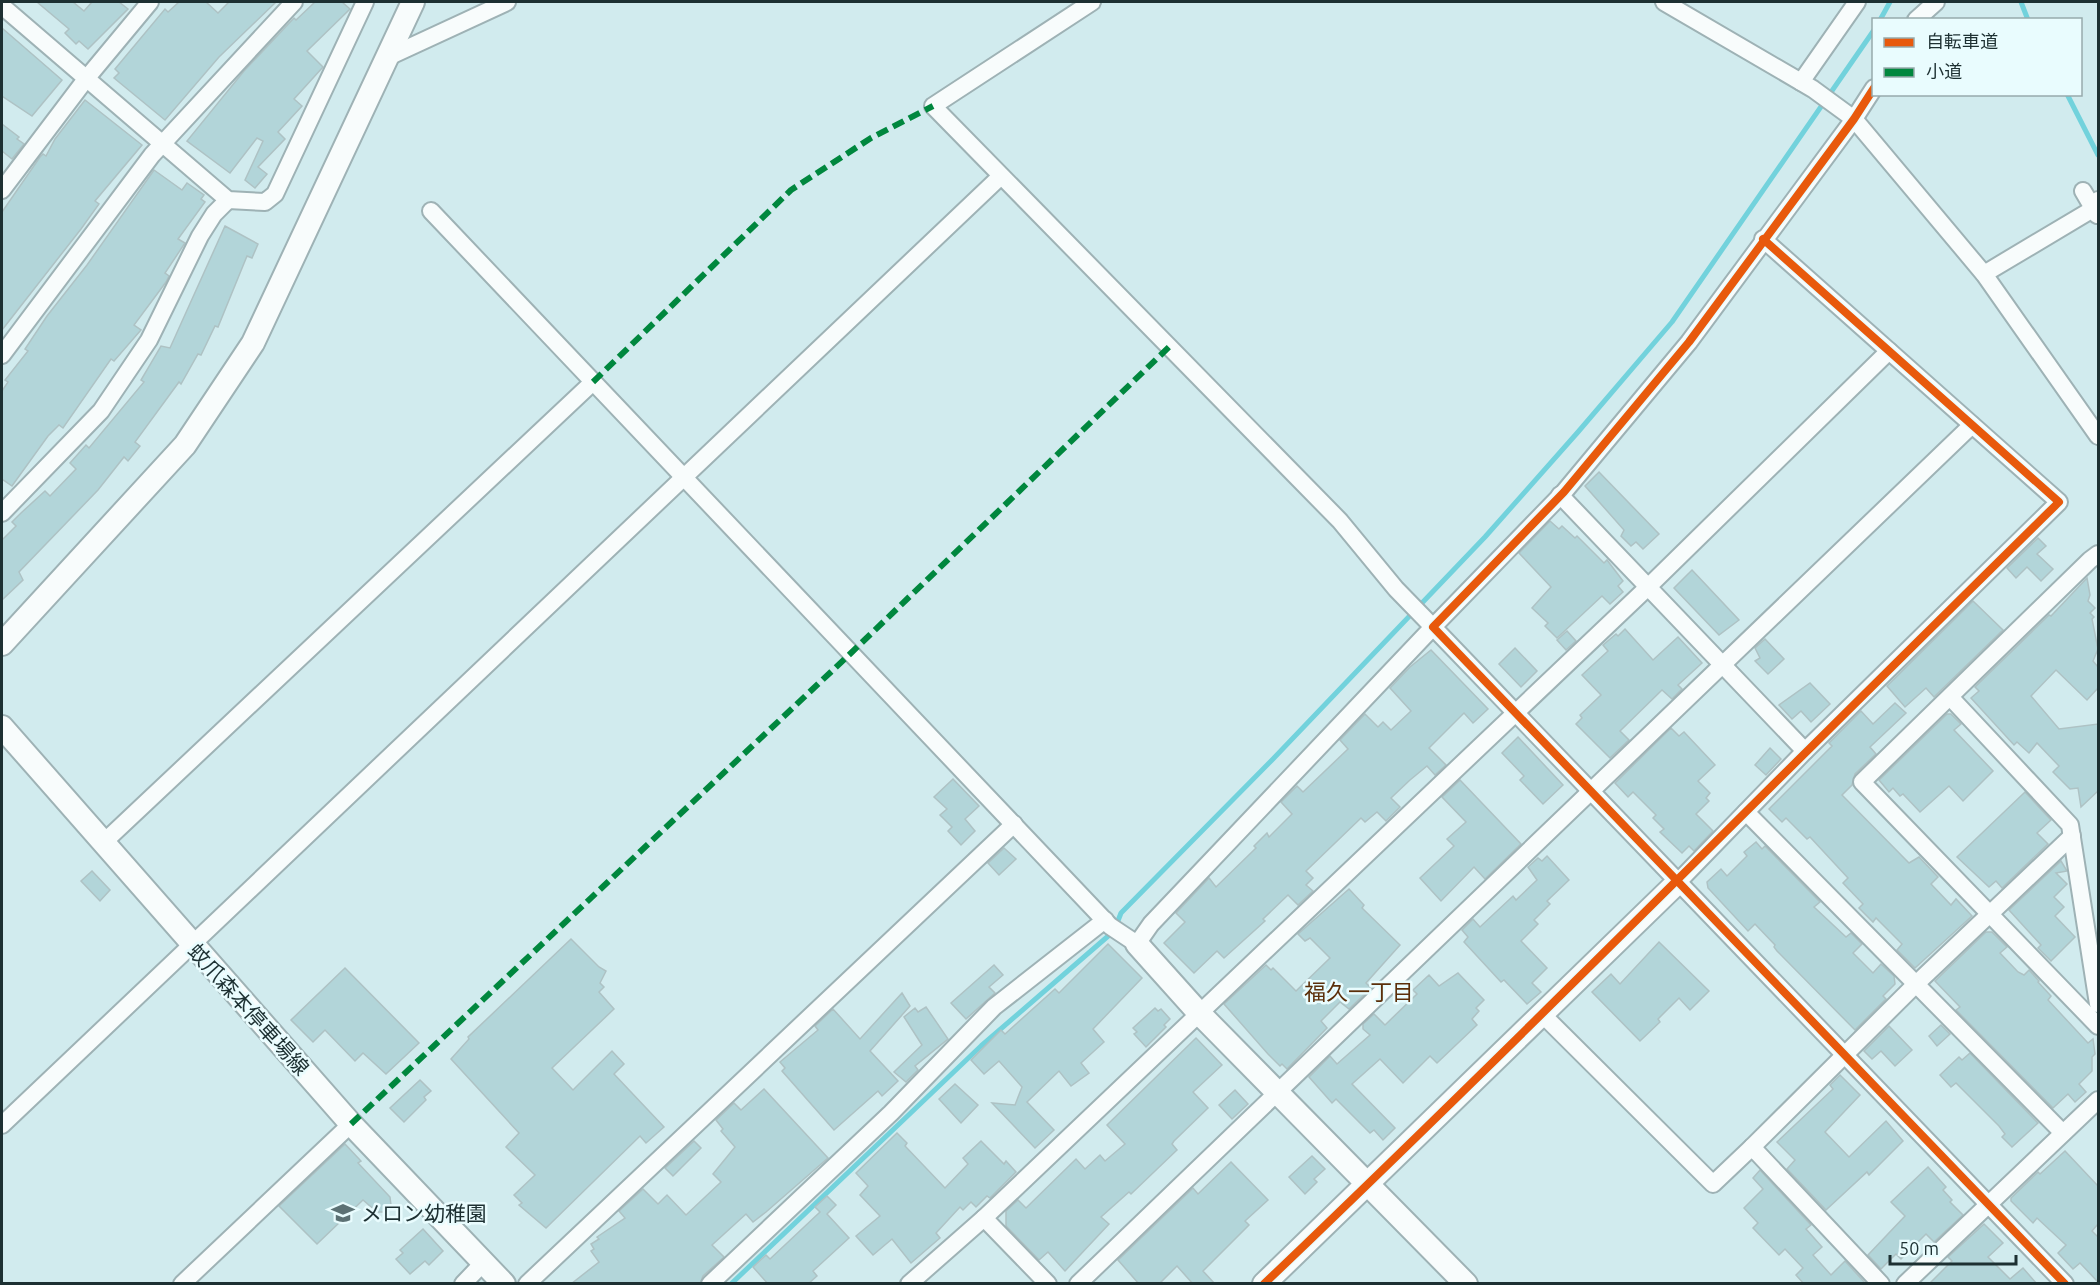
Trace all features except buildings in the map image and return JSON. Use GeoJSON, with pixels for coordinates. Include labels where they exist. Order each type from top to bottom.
{"type":"FeatureCollection","features":[{"type":"Feature","properties":{"kind":"street"},"geometry":{"type":"LineString","coordinates":[[2,190],[86,79],[150,2]]}},
{"type":"Feature","properties":{"kind":"street"},"geometry":{"type":"LineString","coordinates":[[2,355],[162,144],[294,2]]}},
{"type":"Feature","properties":{"kind":"street"},"geometry":{"type":"LineString","coordinates":[[2,6],[228,200],[265,202],[275,194],[365,2]]}},
{"type":"Feature","properties":{"kind":"street"},"geometry":{"type":"LineString","coordinates":[[2,644],[185,445],[241,362],[253,343],[413,2]]}},
{"type":"Feature","properties":{"kind":"street"},"geometry":{"type":"LineString","coordinates":[[386,58],[507,2]]}},
{"type":"Feature","properties":{"kind":"street"},"geometry":{"type":"LineString","coordinates":[[1092,2],[933,106],[1340,521],[1396,589],[2065,1284]]}},
{"type":"Feature","properties":{"kind":"street"},"geometry":{"type":"LineString","coordinates":[[1664,2],[1807,85],[1850,116],[1984,274],[2098,436]]}},
{"type":"Feature","properties":{"kind":"street"},"geometry":{"type":"LineString","coordinates":[[1807,85],[1857,2]]}},
{"type":"Feature","properties":{"kind":"street"},"geometry":{"type":"LineString","coordinates":[[1918,18],[1936,2]]}},
{"type":"Feature","properties":{"kind":"street"},"geometry":{"type":"LineString","coordinates":[[1133,940],[1151,924],[1430,624],[1560,495],[1689,342],[1850,116],[1872,90]]}},
{"type":"Feature","properties":{"kind":"street"},"geometry":{"type":"LineString","coordinates":[[2,1125],[1002,176]]}},
{"type":"Feature","properties":{"kind":"street"},"geometry":{"type":"LineString","coordinates":[[1984,274],[2097,207],[2083,191]]}},
{"type":"Feature","properties":{"kind":"street"},"geometry":{"type":"LineString","coordinates":[[2,513],[101,411],[149,340],[200,236],[214,214],[228,200]]}},
{"type":"Feature","properties":{"kind":"street"},"geometry":{"type":"LineString","coordinates":[[431,211],[1107,923],[1133,940],[1198,1012],[1466,1284]]}},
{"type":"Feature","properties":{"kind":"street"},"geometry":{"type":"LineString","coordinates":[[1264,1284],[1678,882],[1805,752],[2059,502],[1763,239]]}},
{"type":"Feature","properties":{"kind":"street"},"geometry":{"type":"LineString","coordinates":[[909,1284],[984,1218],[1198,1012],[1516,713],[1888,351]]}},
{"type":"Feature","properties":{"kind":"street"},"geometry":{"type":"LineString","coordinates":[[102,844],[593,382]]}},
{"type":"Feature","properties":{"kind":"street"},"geometry":{"type":"LineString","coordinates":[[1078,1284],[1593,792],[1972,425]]}},
{"type":"Feature","properties":{"kind":"street"},"geometry":{"type":"LineString","coordinates":[[1560,495],[1805,752]]}},
{"type":"Feature","properties":{"kind":"street"},"geometry":{"type":"LineString","coordinates":[[2098,554],[1862,782],[2098,1026]]}},
{"type":"Feature","properties":{"kind":"street"},"geometry":{"type":"LineString","coordinates":[[1951,698],[2070,825],[2098,1004]]}},
{"type":"Feature","properties":{"kind":"street","name":"蚊爪森本停車場線"},"geometry":{"type":"LineString","coordinates":[[2,727],[102,844],[351,1124],[504,1284]]}},
{"type":"Feature","properties":{"kind":"street"},"geometry":{"type":"LineString","coordinates":[[1746,812],[2063,1133]]}},
{"type":"Feature","properties":{"kind":"street"},"geometry":{"type":"LineString","coordinates":[[527,1284],[1014,824]]}},
{"type":"Feature","properties":{"kind":"street"},"geometry":{"type":"LineString","coordinates":[[1542,1014],[1713,1184],[1916,984],[2072,836]]}},
{"type":"Feature","properties":{"kind":"street"},"geometry":{"type":"LineString","coordinates":[[710,1284],[891,1113],[994,1007],[1107,923]]}},
{"type":"Feature","properties":{"kind":"street"},"geometry":{"type":"LineString","coordinates":[[1905,1284],[2098,1100]]}},
{"type":"Feature","properties":{"kind":"street"},"geometry":{"type":"LineString","coordinates":[[182,1284],[351,1124]]}},
{"type":"Feature","properties":{"kind":"street"},"geometry":{"type":"LineString","coordinates":[[1752,1147],[1881,1284]]}},
{"type":"Feature","properties":{"kind":"street"},"geometry":{"type":"LineString","coordinates":[[984,1218],[1048,1284]]}},
{"type":"Feature","properties":{"kind":"street"},"geometry":{"type":"LineString","coordinates":[[463,1284],[484,1263]]}},
{"type":"Feature","properties":{"kind":"waterway"},"geometry":{"type":"LineString","coordinates":[[1881,18],[1890,2]]}},
{"type":"Feature","properties":{"kind":"waterway"},"geometry":{"type":"LineString","coordinates":[[2021,2],[2027,18]]}},
{"type":"Feature","properties":{"kind":"waterway"},"geometry":{"type":"LineString","coordinates":[[731,1284],[981,1046],[1114,931],[1121,913],[1273,759],[1485,537],[1672,322],[1872,33]]}},
{"type":"Feature","properties":{"kind":"waterway"},"geometry":{"type":"LineString","coordinates":[[2068,96],[2098,155]]}},
{"type":"Feature","properties":{"kind":"marked path"},"geometry":{"type":"LineString","coordinates":[[593,382],[791,190],[871,138],[933,106]]}},
{"type":"Feature","properties":{"kind":"marked path"},"geometry":{"type":"LineString","coordinates":[[351,1124],[851,653],[1169,347]]}},
{"type":"Feature","properties":{"kind":"cycle path"},"geometry":{"type":"LineString","coordinates":[[1872,91],[1854,119],[1689,342],[1564,492],[1433,627],[2065,1284]]}},
{"type":"Feature","properties":{"kind":"cycle path"},"geometry":{"type":"LineString","coordinates":[[1264,1284],[1564,992],[2059,502],[1763,239]]}},
{"type":"Feature","properties":{"kind":"place","name":"メロン幼稚園"},"geometry":{"type":"Point","coordinates":[343,1213]}},
{"type":"Feature","properties":{"kind":"district","name":"福久一丁目"},"geometry":{"type":"Point","coordinates":[1359,991]}}]}
